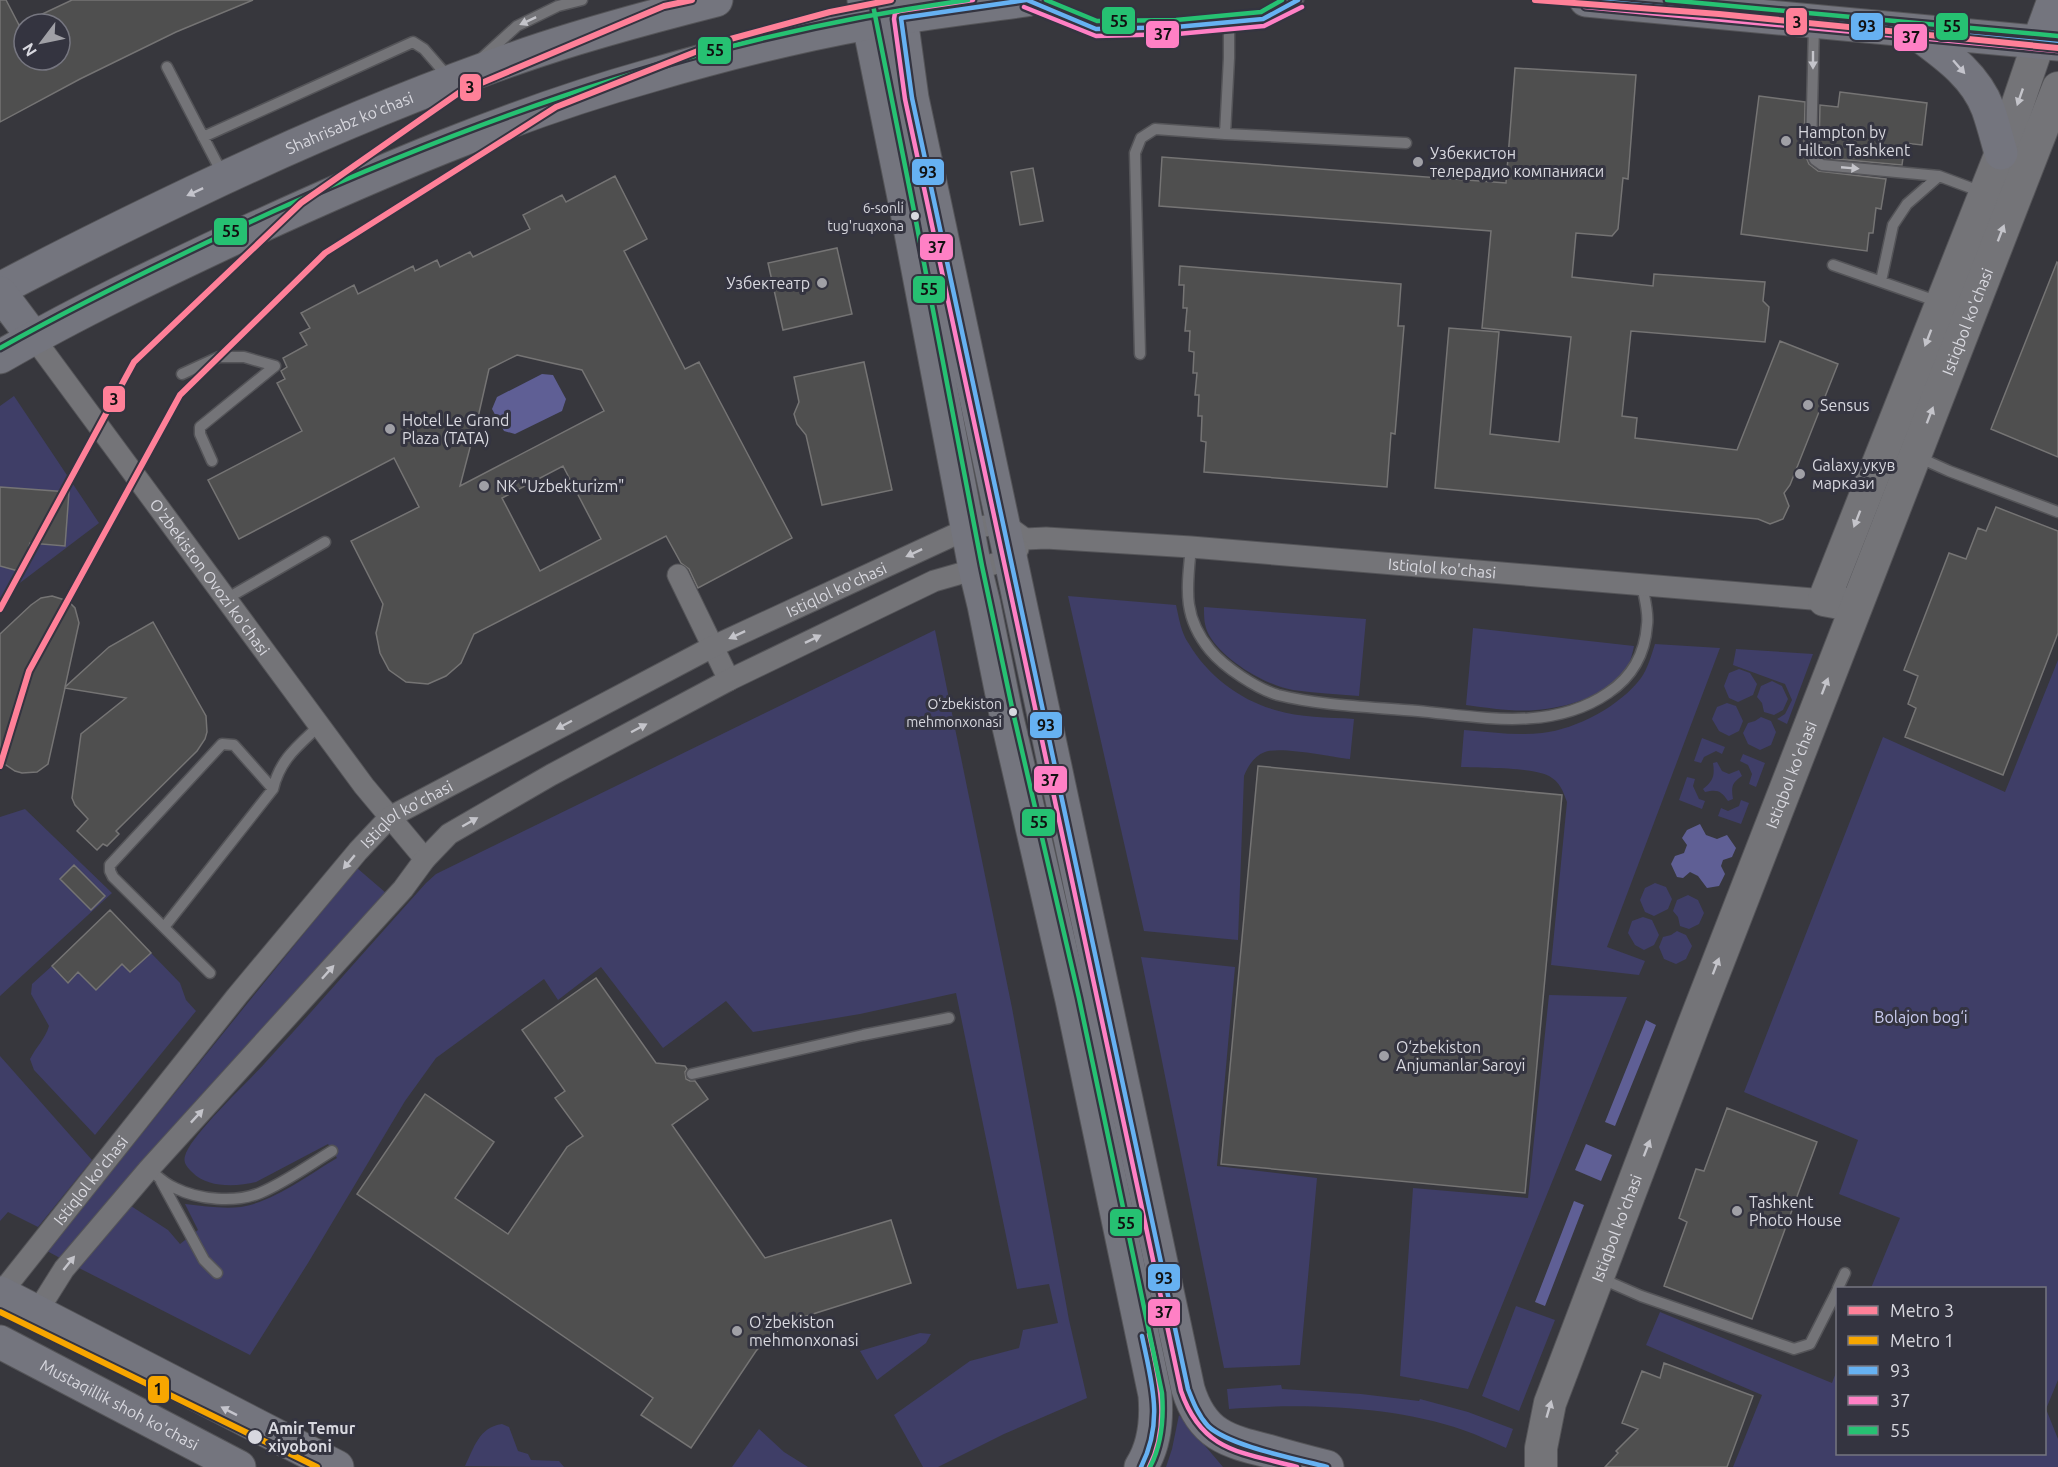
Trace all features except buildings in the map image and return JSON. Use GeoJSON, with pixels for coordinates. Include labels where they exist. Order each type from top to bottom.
{"type":"FeatureCollection","features":[{"type":"Feature","properties":{"kind":"main road","name":"Shahrisabz ko'chasi"},"geometry":{"type":"LineString","coordinates":[[0,291],[70,252],[310,138],[517,58],[633,22],[716,0]]}},
{"type":"Feature","properties":{"kind":"main road"},"geometry":{"type":"LineString","coordinates":[[0,357],[99,302],[314,202],[424,155],[524,116],[647,76],[756,48],[885,8],[1027,0]]}},
{"type":"Feature","properties":{"kind":"main road"},"geometry":{"type":"LineString","coordinates":[[1586,0],[2049,43]]}},
{"type":"Feature","properties":{"kind":"main road","name":"Istiqbol ko'chasi"},"geometry":{"type":"LineString","coordinates":[[2049,43],[2054,0]]}},
{"type":"Feature","properties":{"kind":"main road"},"geometry":{"type":"LineString","coordinates":[[885,8],[967,529],[1006,714],[1075,1012],[1155,1395],[1156,1423],[1153,1438],[1141,1467]]}},
{"type":"Feature","properties":{"kind":"main road"},"geometry":{"type":"LineString","coordinates":[[885,8],[912,98],[1013,540],[1191,1398],[1204,1421],[1225,1438],[1327,1467]]}},
{"type":"Feature","properties":{"kind":"main road"},"geometry":{"type":"LineString","coordinates":[[1913,31],[1954,60],[1977,89],[1988,107],[2001,153]]}},
{"type":"Feature","properties":{"kind":"main road","name":"O'zbekiston Ovozi ko'chasi"},"geometry":{"type":"LineString","coordinates":[[0,291],[33,337]]}},
{"type":"Feature","properties":{"kind":"main road"},"geometry":{"type":"LineString","coordinates":[[0,1293],[337,1467]]}},
{"type":"Feature","properties":{"kind":"main road","name":"Mustaqillik shoh ko'chasi"},"geometry":{"type":"LineString","coordinates":[[0,1342],[239,1467]]}},
{"type":"Feature","properties":{"kind":"street","name":"Istiqbol ko'chasi"},"geometry":{"type":"LineString","coordinates":[[1824,600],[2001,153],[2049,43]]}},
{"type":"Feature","properties":{"kind":"street","name":"Istiqbol ko'chasi"},"geometry":{"type":"LineString","coordinates":[[1541,1467],[1541,1448],[1550,1403],[1597,1277],[2058,88]]}},
{"type":"Feature","properties":{"kind":"street","name":"O'zbekiston Ovozi ko'chasi"},"geometry":{"type":"LineString","coordinates":[[33,337],[364,786],[425,859]]}},
{"type":"Feature","properties":{"kind":"street","name":"Istiqlol ko'chasi"},"geometry":{"type":"LineString","coordinates":[[0,1293],[237,996],[358,851],[390,817],[714,646],[967,529],[1013,540],[1047,538],[1191,547],[1824,600],[1856,606]]}},
{"type":"Feature","properties":{"kind":"street","name":"Istiqlol ko'chasi"},"geometry":{"type":"LineString","coordinates":[[37,1312],[64,1269],[154,1173],[449,834],[551,775],[729,680],[934,581],[975,568],[1013,540]]}},
{"type":"Feature","properties":{"kind":"street"},"geometry":{"type":"LineString","coordinates":[[678,575],[729,680]]}},
{"type":"Feature","properties":{"kind":"lane"},"geometry":{"type":"LineString","coordinates":[[203,137],[413,42],[424,49],[456,80],[517,26],[558,6],[582,0]]}},
{"type":"Feature","properties":{"kind":"lane"},"geometry":{"type":"LineString","coordinates":[[1027,0],[1096,29],[1229,23],[1263,19],[1298,0]]}},
{"type":"Feature","properties":{"kind":"lane"},"geometry":{"type":"LineString","coordinates":[[1814,22],[1811,152],[1815,159],[1822,165],[1939,176],[1985,193]]}},
{"type":"Feature","properties":{"kind":"lane"},"geometry":{"type":"LineString","coordinates":[[1226,134],[1229,23]]}},
{"type":"Feature","properties":{"kind":"lane"},"geometry":{"type":"LineString","coordinates":[[167,67],[224,178]]}},
{"type":"Feature","properties":{"kind":"lane"},"geometry":{"type":"LineString","coordinates":[[1140,354],[1135,153],[1141,138],[1155,129],[1406,142]]}},
{"type":"Feature","properties":{"kind":"lane"},"geometry":{"type":"LineString","coordinates":[[1881,281],[1893,225],[1907,204],[1939,176]]}},
{"type":"Feature","properties":{"kind":"lane"},"geometry":{"type":"LineString","coordinates":[[1833,265],[1942,303]]}},
{"type":"Feature","properties":{"kind":"lane"},"geometry":{"type":"LineString","coordinates":[[182,374],[219,357],[244,357],[275,366],[200,427],[200,434],[212,460]]}},
{"type":"Feature","properties":{"kind":"lane"},"geometry":{"type":"LineString","coordinates":[[1915,455],[1949,471],[2058,512]]}},
{"type":"Feature","properties":{"kind":"lane"},"geometry":{"type":"LineString","coordinates":[[226,599],[325,542]]}},
{"type":"Feature","properties":{"kind":"lane"},"geometry":{"type":"LineString","coordinates":[[1191,547],[1188,606],[1197,633],[1227,666],[1264,690],[1334,703],[1515,720],[1567,713],[1600,699],[1621,685],[1634,669],[1643,650],[1648,622],[1642,585]]}},
{"type":"Feature","properties":{"kind":"lane"},"geometry":{"type":"LineString","coordinates":[[165,926],[273,789],[279,768],[286,758],[320,725]]}},
{"type":"Feature","properties":{"kind":"lane"},"geometry":{"type":"LineString","coordinates":[[210,973],[113,876],[110,865],[222,744],[234,746],[273,789]]}},
{"type":"Feature","properties":{"kind":"lane"},"geometry":{"type":"LineString","coordinates":[[692,1074],[949,1018]]}},
{"type":"Feature","properties":{"kind":"lane"},"geometry":{"type":"LineString","coordinates":[[154,1173],[175,1188],[204,1197],[239,1198],[260,1192],[332,1151]]}},
{"type":"Feature","properties":{"kind":"lane"},"geometry":{"type":"LineString","coordinates":[[154,1173],[204,1260],[217,1273]]}},
{"type":"Feature","properties":{"kind":"lane"},"geometry":{"type":"LineString","coordinates":[[1839,1287],[1845,1273]]}},
{"type":"Feature","properties":{"kind":"lane"},"geometry":{"type":"LineString","coordinates":[[1597,1277],[1641,1296],[1794,1349],[1810,1344],[1836,1293]]}},
{"type":"Feature","properties":{"kind":"green space"},"geometry":{"type":"Polygon","coordinates":[[[14,396],[99,523],[0,598],[0,406],[14,396]]]}},
{"type":"Feature","properties":{"kind":"green space"},"geometry":{"type":"Polygon","coordinates":[[[1068,596],[1176,605],[1186,640],[1197,656],[1215,676],[1237,693],[1262,706],[1285,713],[1354,719],[1350,759],[1272,750],[1258,756],[1247,769],[1244,776],[1238,940],[1144,931],[1068,596]]]}},
{"type":"Feature","properties":{"kind":"green space"},"geometry":{"type":"Polygon","coordinates":[[[1204,607],[1366,619],[1359,696],[1293,690],[1258,677],[1234,662],[1215,644],[1206,628],[1204,607]]]}},
{"type":"Feature","properties":{"kind":"green space"},"geometry":{"type":"Polygon","coordinates":[[[1473,628],[1634,646],[1624,672],[1596,694],[1560,707],[1536,710],[1492,708],[1466,705],[1473,628]]]}},
{"type":"Feature","properties":{"kind":"green space"},"geometry":{"type":"Polygon","coordinates":[[[935,630],[1012,1008],[1069,1320],[1087,1398],[1004,1434],[938,1467],[923,1467],[894,1415],[970,1361],[1019,1348],[1023,1330],[1058,1323],[1049,1284],[1017,1289],[956,993],[860,1014],[753,1032],[726,1001],[663,1048],[601,967],[558,1000],[544,979],[436,1058],[405,1101],[250,1355],[79,1268],[131,1206],[168,1230],[180,1244],[198,1230],[185,1204],[227,1208],[253,1204],[291,1187],[337,1158],[328,1144],[256,1182],[240,1185],[222,1185],[206,1181],[192,1172],[185,1163],[189,1147],[208,1123],[436,874],[935,630]]]}},
{"type":"Feature","properties":{"kind":"green space"},"geometry":{"type":"Polygon","coordinates":[[[1655,644],[1720,648],[1607,947],[1645,961],[1639,975],[1551,965],[1566,798],[1556,781],[1541,773],[1519,769],[1461,767],[1464,730],[1533,734],[1555,731],[1583,721],[1610,707],[1632,688],[1646,670],[1655,644]]]}},
{"type":"Feature","properties":{"kind":"green space"},"geometry":{"type":"Polygon","coordinates":[[[1736,649],[1813,654],[1787,724],[1777,719],[1785,714],[1792,700],[1785,684],[1733,665],[1736,649]]]}},
{"type":"Feature","properties":{"kind":"green space","name":"Bolajon bog‘i"},"geometry":{"type":"Polygon","coordinates":[[[2058,660],[2058,1380],[2046,1409],[2046,1287],[1871,1287],[1900,1218],[1839,1194],[1858,1140],[1744,1092],[1883,737],[2005,792],[2058,660]]]}},
{"type":"Feature","properties":{"kind":"green space"},"geometry":{"type":"Polygon","coordinates":[[[1739,669],[1750,673],[1757,684],[1753,695],[1738,702],[1729,698],[1724,686],[1729,673],[1739,669]]]}},
{"type":"Feature","properties":{"kind":"green space"},"geometry":{"type":"Polygon","coordinates":[[[1772,681],[1782,686],[1788,699],[1783,710],[1774,715],[1764,712],[1762,703],[1757,697],[1761,686],[1772,681]]]}},
{"type":"Feature","properties":{"kind":"green space"},"geometry":{"type":"Polygon","coordinates":[[[1727,703],[1736,706],[1743,721],[1739,731],[1729,736],[1719,731],[1712,719],[1717,707],[1727,703]]]}},
{"type":"Feature","properties":{"kind":"green space"},"geometry":{"type":"Polygon","coordinates":[[[1761,717],[1771,721],[1776,732],[1771,745],[1760,750],[1748,744],[1743,733],[1748,723],[1761,717]]]}},
{"type":"Feature","properties":{"kind":"green space"},"geometry":{"type":"Polygon","coordinates":[[[1702,738],[1725,747],[1722,754],[1716,751],[1704,757],[1701,763],[1694,761],[1702,738]]]}},
{"type":"Feature","properties":{"kind":"green space"},"geometry":{"type":"Polygon","coordinates":[[[1743,754],[1765,763],[1756,787],[1749,784],[1752,774],[1748,765],[1740,761],[1743,754]]]}},
{"type":"Feature","properties":{"kind":"green space"},"geometry":{"type":"Polygon","coordinates":[[[1717,762],[1722,771],[1729,774],[1739,770],[1742,776],[1734,783],[1733,799],[1728,801],[1719,792],[1705,792],[1703,789],[1711,781],[1713,763],[1717,762]]]}},
{"type":"Feature","properties":{"kind":"green space"},"geometry":{"type":"Polygon","coordinates":[[[1687,777],[1695,779],[1693,786],[1699,799],[1705,801],[1702,809],[1679,800],[1687,777]]]}},
{"type":"Feature","properties":{"kind":"green space"},"geometry":{"type":"Polygon","coordinates":[[[1741,800],[1749,803],[1741,824],[1718,816],[1721,808],[1728,811],[1739,806],[1741,800]]]}},
{"type":"Feature","properties":{"kind":"green space"},"geometry":{"type":"Polygon","coordinates":[[[25,809],[112,893],[0,996],[0,817],[25,809]]]}},
{"type":"Feature","properties":{"kind":"green space"},"geometry":{"type":"Polygon","coordinates":[[[357,868],[386,893],[60,1258],[47,1251],[357,868]]]}},
{"type":"Feature","properties":{"kind":"green space"},"geometry":{"type":"Polygon","coordinates":[[[1655,883],[1666,887],[1672,899],[1668,909],[1654,916],[1645,912],[1640,900],[1645,888],[1655,883]]]}},
{"type":"Feature","properties":{"kind":"green space"},"geometry":{"type":"Polygon","coordinates":[[[1688,895],[1698,900],[1704,913],[1699,924],[1689,929],[1680,926],[1678,917],[1673,911],[1677,900],[1688,895]]]}},
{"type":"Feature","properties":{"kind":"green space"},"geometry":{"type":"Polygon","coordinates":[[[1643,917],[1652,920],[1659,935],[1654,945],[1644,950],[1635,945],[1628,933],[1632,921],[1643,917]]]}},
{"type":"Feature","properties":{"kind":"green space"},"geometry":{"type":"Polygon","coordinates":[[[1677,931],[1686,935],[1692,946],[1686,959],[1676,964],[1664,959],[1659,947],[1663,937],[1677,931]]]}},
{"type":"Feature","properties":{"kind":"green space"},"geometry":{"type":"Polygon","coordinates":[[[151,953],[180,983],[186,1000],[196,1011],[95,1135],[34,1070],[30,1059],[49,1026],[31,994],[32,984],[52,966],[68,982],[78,972],[96,990],[122,964],[131,972],[151,953]]]}},
{"type":"Feature","properties":{"kind":"green space"},"geometry":{"type":"Polygon","coordinates":[[[1141,957],[1235,967],[1217,1166],[1317,1178],[1300,1365],[1224,1368],[1141,957]]]}},
{"type":"Feature","properties":{"kind":"green space"},"geometry":{"type":"Polygon","coordinates":[[[1549,995],[1627,997],[1468,1389],[1400,1376],[1413,1188],[1528,1198],[1549,995]]]}},
{"type":"Feature","properties":{"kind":"green space"},"geometry":{"type":"Polygon","coordinates":[[[0,1056],[92,1160],[38,1227],[8,1212],[0,1221],[0,1056]]]}},
{"type":"Feature","properties":{"kind":"green space"},"geometry":{"type":"Polygon","coordinates":[[[1516,1306],[1555,1320],[1519,1411],[1482,1396],[1516,1306]]]}},
{"type":"Feature","properties":{"kind":"green space","name":"Bolajon bog‘i"},"geometry":{"type":"Polygon","coordinates":[[[1660,1312],[1832,1383],[1836,1373],[1836,1455],[2046,1455],[2046,1409],[2058,1439],[2058,1467],[1733,1467],[1762,1395],[1646,1345],[1660,1312]]]}},
{"type":"Feature","properties":{"kind":"green space"},"geometry":{"type":"Polygon","coordinates":[[[920,1333],[931,1334],[926,1343],[877,1380],[860,1351],[920,1333]]]}},
{"type":"Feature","properties":{"kind":"green space"},"geometry":{"type":"Polygon","coordinates":[[[1281,1385],[1282,1389],[1361,1394],[1419,1401],[1420,1399],[1468,1412],[1513,1429],[1506,1448],[1469,1432],[1436,1422],[1378,1411],[1287,1406],[1229,1409],[1227,1389],[1281,1385]]]}},
{"type":"Feature","properties":{"kind":"green space"},"geometry":{"type":"Polygon","coordinates":[[[1179,1415],[1223,1467],[1166,1467],[1179,1415]]]}},
{"type":"Feature","properties":{"kind":"green space"},"geometry":{"type":"Polygon","coordinates":[[[502,1424],[509,1427],[518,1451],[528,1454],[531,1460],[559,1461],[564,1467],[465,1466],[478,1439],[488,1429],[502,1424]]]}},
{"type":"Feature","properties":{"kind":"green space"},"geometry":{"type":"Polygon","coordinates":[[[759,1429],[784,1452],[808,1467],[732,1467],[759,1429]]]}},
{"type":"Feature","properties":{"kind":"water"},"geometry":{"type":"Polygon","coordinates":[[[542,374],[553,375],[566,399],[562,411],[515,434],[504,431],[492,409],[497,397],[542,374]]]}},
{"type":"Feature","properties":{"kind":"water"},"geometry":{"type":"Polygon","coordinates":[[[1700,824],[1706,835],[1717,839],[1727,835],[1736,848],[1732,857],[1723,860],[1721,866],[1725,874],[1719,886],[1707,888],[1698,876],[1690,872],[1683,878],[1677,877],[1671,864],[1675,856],[1684,853],[1687,845],[1682,838],[1687,830],[1700,824]]]}},
{"type":"Feature","properties":{"kind":"water"},"geometry":{"type":"Polygon","coordinates":[[[1646,1020],[1656,1025],[1615,1126],[1605,1122],[1646,1020]]]}},
{"type":"Feature","properties":{"kind":"water"},"geometry":{"type":"Polygon","coordinates":[[[1586,1144],[1612,1155],[1601,1181],[1575,1170],[1586,1144]]]}},
{"type":"Feature","properties":{"kind":"water"},"geometry":{"type":"Polygon","coordinates":[[[1574,1201],[1584,1205],[1545,1306],[1535,1302],[1574,1201]]]}},
{"type":"Feature","properties":{"kind":"metro line","name":"3"},"geometry":{"type":"LineString","coordinates":[[0,609],[134,362],[301,203],[460,92],[664,6],[692,0]]}},
{"type":"Feature","properties":{"kind":"metro line","name":"3"},"geometry":{"type":"LineString","coordinates":[[0,766],[29,671],[180,395],[325,253],[556,107],[723,41],[830,12],[891,0]]}},
{"type":"Feature","properties":{"kind":"metro line","name":"3"},"geometry":{"type":"LineString","coordinates":[[1535,0],[1719,14],[2058,48]]}},
{"type":"Feature","properties":{"kind":"metro line","name":"1"},"geometry":{"type":"LineString","coordinates":[[0,1312],[317,1467]]}},
{"type":"Feature","properties":{"kind":"transit line","name":"55"},"geometry":{"type":"LineString","coordinates":[[872,0],[982,566],[1079,998],[1162,1393],[1161,1431],[1150,1467]]}},
{"type":"Feature","properties":{"kind":"transit line","name":"55"},"geometry":{"type":"LineString","coordinates":[[0,348],[136,277],[274,211],[359,174],[528,108],[700,54],[877,14],[968,0]]}},
{"type":"Feature","properties":{"kind":"transit line","name":"37"},"geometry":{"type":"LineString","coordinates":[[973,0],[895,13],[905,99],[1181,1391],[1190,1411],[1212,1438],[1241,1452],[1297,1467]]}},
{"type":"Feature","properties":{"kind":"transit line","name":"93"},"geometry":{"type":"LineString","coordinates":[[1026,0],[901,18],[912,98],[1188,1389],[1201,1417],[1218,1433],[1247,1446],[1327,1467]]}},
{"type":"Feature","properties":{"kind":"transit line","name":"93"},"geometry":{"type":"LineString","coordinates":[[1027,0],[1096,29],[1176,27],[1263,19],[1298,0]]}},
{"type":"Feature","properties":{"kind":"transit line","name":"55"},"geometry":{"type":"LineString","coordinates":[[1046,0],[1097,21],[1176,20],[1261,12],[1282,0]]}},
{"type":"Feature","properties":{"kind":"transit line","name":"93"},"geometry":{"type":"LineString","coordinates":[[1586,0],[2058,44]]}},
{"type":"Feature","properties":{"kind":"transit line","name":"55"},"geometry":{"type":"LineString","coordinates":[[1667,0],[2058,36]]}},
{"type":"Feature","properties":{"kind":"transit line","name":"37"},"geometry":{"type":"LineString","coordinates":[[1024,7],[1096,36],[1177,34],[1264,26],[1302,7]]}},
{"type":"Feature","properties":{"kind":"transit line","name":"37"},"geometry":{"type":"LineString","coordinates":[[1585,7],[2057,51]]}},
{"type":"Feature","properties":{"kind":"transit line","name":"37"},"geometry":{"type":"LineString","coordinates":[[1149,1334],[1161,1401],[1160,1434],[1149,1467]]}},
{"type":"Feature","properties":{"kind":"transit line","name":"93"},"geometry":{"type":"LineString","coordinates":[[1141,1467],[1148,1450],[1154,1418],[1152,1386],[1142,1336]]}},
{"type":"Feature","properties":{"kind":"place","name":"Hampton by Hilton Tashkent"},"geometry":{"type":"Point","coordinates":[1786,141]}},
{"type":"Feature","properties":{"kind":"place","name":"Узбекистон телерадио компанияси"},"geometry":{"type":"Point","coordinates":[1418,162]}},
{"type":"Feature","properties":{"kind":"place","name":"6-sonli tug'ruqxona"},"geometry":{"type":"Point","coordinates":[915,216]}},
{"type":"Feature","properties":{"kind":"place","name":"Узбектеатр"},"geometry":{"type":"Point","coordinates":[822,283]}},
{"type":"Feature","properties":{"kind":"place","name":"Sensus"},"geometry":{"type":"Point","coordinates":[1808,405]}},
{"type":"Feature","properties":{"kind":"place","name":"Hotel Le Grand Plaza (TATA)"},"geometry":{"type":"Point","coordinates":[390,429]}},
{"type":"Feature","properties":{"kind":"place","name":"Galaxy укув маркази"},"geometry":{"type":"Point","coordinates":[1800,474]}},
{"type":"Feature","properties":{"kind":"place","name":"NK \"Uzbekturizm\""},"geometry":{"type":"Point","coordinates":[484,486]}},
{"type":"Feature","properties":{"kind":"place","name":"Oʻzbekiston mehmonxonasi"},"geometry":{"type":"Point","coordinates":[1013,712]}},
{"type":"Feature","properties":{"kind":"place","name":"O‘zbekiston Anjumanlar Saroyi"},"geometry":{"type":"Point","coordinates":[1384,1056]}},
{"type":"Feature","properties":{"kind":"place","name":"Tashkent Photo House"},"geometry":{"type":"Point","coordinates":[1737,1211]}},
{"type":"Feature","properties":{"kind":"place","name":"O'zbekiston mehmonxonasi"},"geometry":{"type":"Point","coordinates":[737,1331]}},
{"type":"Feature","properties":{"kind":"place","name":"Amir Temur xiyoboni"},"geometry":{"type":"Point","coordinates":[255,1437]}}]}
